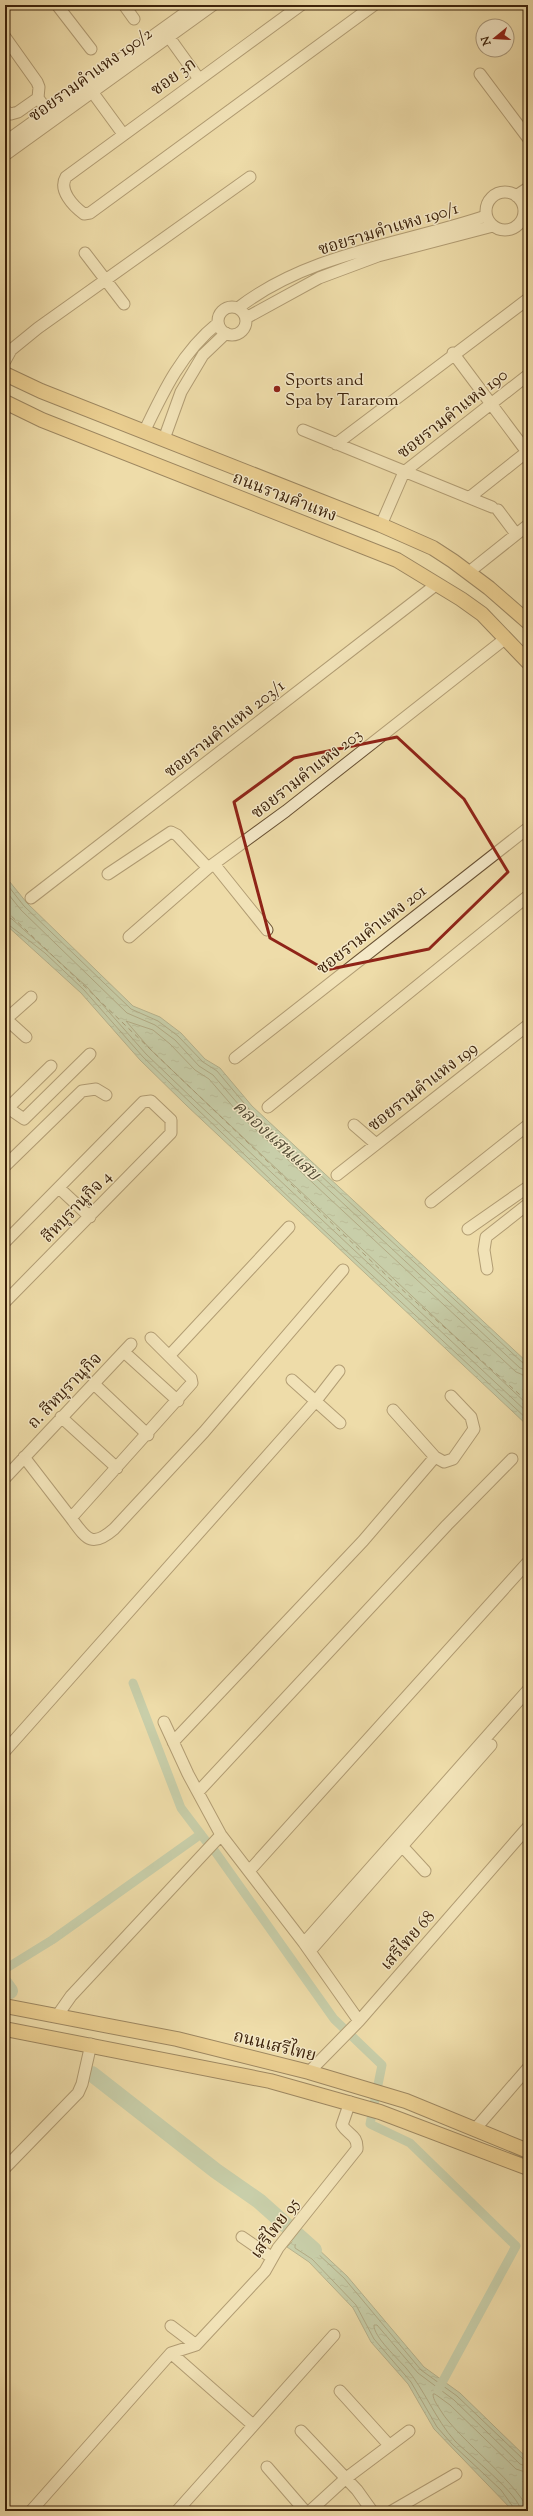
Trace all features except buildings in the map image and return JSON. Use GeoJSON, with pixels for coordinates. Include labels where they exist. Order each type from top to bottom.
{"type":"FeatureCollection","features":[{"type":"Feature","properties":{"kind":"main road","name":"ถนนรามคำแหง"},"geometry":{"type":"LineString","coordinates":[[5,374],[144,432],[381,525],[433,548],[469,572],[528,621]]}},
{"type":"Feature","properties":{"kind":"main road","name":"ถนนรามคำแหง"},"geometry":{"type":"LineString","coordinates":[[5,402],[56,426],[398,560],[482,614],[528,662]]}},
{"type":"Feature","properties":{"kind":"main road","name":"ถนนเสรีไทย"},"geometry":{"type":"LineString","coordinates":[[5,2006],[177,2039],[309,2072],[386,2095],[476,2128],[528,2151]]}},
{"type":"Feature","properties":{"kind":"main road"},"geometry":{"type":"LineString","coordinates":[[5,2015],[155,2044],[212,2048]]}},
{"type":"Feature","properties":{"kind":"main road","name":"ถนนเสรีไทย"},"geometry":{"type":"LineString","coordinates":[[5,2029],[91,2044],[242,2074],[352,2103],[380,2112],[528,2168]]}},
{"type":"Feature","properties":{"kind":"street"},"geometry":{"type":"LineString","coordinates":[[57,5],[91,49]]}},
{"type":"Feature","properties":{"kind":"street"},"geometry":{"type":"LineString","coordinates":[[124,5],[134,20]]}},
{"type":"Feature","properties":{"kind":"street","name":"ซอยรามคำแหง 190/2"},"geometry":{"type":"LineString","coordinates":[[5,142],[94,93],[166,33],[196,5]]}},
{"type":"Feature","properties":{"kind":"street","name":"ซอยรามคำแหง 190/2"},"geometry":{"type":"LineString","coordinates":[[5,155],[52,116],[166,33],[213,5]]}},
{"type":"Feature","properties":{"kind":"street","name":"ซอย 3ก"},"geometry":{"type":"LineString","coordinates":[[301,5],[66,177],[62,184],[63,189],[78,210],[84,214],[90,213],[374,5]]}},
{"type":"Feature","properties":{"kind":"street"},"geometry":{"type":"LineString","coordinates":[[166,33],[199,79]]}},
{"type":"Feature","properties":{"kind":"street"},"geometry":{"type":"LineString","coordinates":[[5,37],[37,82],[39,87],[38,98],[52,116]]}},
{"type":"Feature","properties":{"kind":"street"},"geometry":{"type":"LineString","coordinates":[[480,74],[528,138]]}},
{"type":"Feature","properties":{"kind":"street"},"geometry":{"type":"LineString","coordinates":[[94,93],[123,134]]}},
{"type":"Feature","properties":{"kind":"street"},"geometry":{"type":"LineString","coordinates":[[5,111],[11,114],[18,112],[38,98]]}},
{"type":"Feature","properties":{"kind":"street"},"geometry":{"type":"LineString","coordinates":[[5,361],[11,350],[16,346],[250,176]]}},
{"type":"Feature","properties":{"kind":"street"},"geometry":{"type":"LineString","coordinates":[[516,196],[528,188]]}},
{"type":"Feature","properties":{"kind":"street","name":"ซอยรามคำแหง 190/1"},"geometry":{"type":"LineString","coordinates":[[144,432],[170,378],[193,347],[218,323],[220,314],[226,308],[238,308],[269,288],[319,266],[373,246],[410,242],[493,226],[504,230],[515,227],[522,218],[526,205],[516,196],[503,192],[494,196],[488,203],[486,216],[493,226]]}},
{"type":"Feature","properties":{"kind":"street","name":"ซอยรามคำแหง 190/1"},"geometry":{"type":"LineString","coordinates":[[164,439],[181,392],[203,356],[226,333],[238,333],[244,327],[246,318],[319,278],[378,256],[410,242],[486,216]]}},
{"type":"Feature","properties":{"kind":"street"},"geometry":{"type":"LineString","coordinates":[[85,253],[124,304]]}},
{"type":"Feature","properties":{"kind":"street"},"geometry":{"type":"LineString","coordinates":[[336,444],[454,353],[527,300]]}},
{"type":"Feature","properties":{"kind":"street"},"geometry":{"type":"LineString","coordinates":[[238,308],[246,318]]}},
{"type":"Feature","properties":{"kind":"street"},"geometry":{"type":"LineString","coordinates":[[218,323],[226,333]]}},
{"type":"Feature","properties":{"kind":"street"},"geometry":{"type":"LineString","coordinates":[[193,347],[203,356]]}},
{"type":"Feature","properties":{"kind":"street"},"geometry":{"type":"LineString","coordinates":[[454,353],[528,451],[470,497]]}},
{"type":"Feature","properties":{"kind":"street","name":"ซอยรามคำแหง 190"},"geometry":{"type":"LineString","coordinates":[[381,525],[404,472],[528,375]]}},
{"type":"Feature","properties":{"kind":"street"},"geometry":{"type":"LineString","coordinates":[[303,430],[404,472],[470,497],[495,509],[516,534]]}},
{"type":"Feature","properties":{"kind":"street"},"geometry":{"type":"LineString","coordinates":[[469,572],[528,525]]}},
{"type":"Feature","properties":{"kind":"street","name":"ซอยรามคำแหง 203/1"},"geometry":{"type":"LineString","coordinates":[[31,898],[402,609],[434,582]]}},
{"type":"Feature","properties":{"kind":"street","name":"ซอยรามคำแหง 203/1"},"geometry":{"type":"LineString","coordinates":[[328,659],[402,609]]}},
{"type":"Feature","properties":{"kind":"street","name":"ซอยรามคำแหง 203"},"geometry":{"type":"LineString","coordinates":[[129,937],[211,866],[286,810],[506,638]]}},
{"type":"Feature","properties":{"kind":"street","name":"ซอยรามคำแหง 201"},"geometry":{"type":"LineString","coordinates":[[235,1058],[528,828]]}},
{"type":"Feature","properties":{"kind":"street"},"geometry":{"type":"LineString","coordinates":[[108,874],[171,832],[177,835],[211,866],[267,930]]}},
{"type":"Feature","properties":{"kind":"street"},"geometry":{"type":"LineString","coordinates":[[268,1107],[528,896]]}},
{"type":"Feature","properties":{"kind":"street"},"geometry":{"type":"LineString","coordinates":[[26,1037],[6,1020],[31,997]]}},
{"type":"Feature","properties":{"kind":"street","name":"ซอยรามคำแหง 199"},"geometry":{"type":"LineString","coordinates":[[337,1175],[528,1025]]}},
{"type":"Feature","properties":{"kind":"street"},"geometry":{"type":"LineString","coordinates":[[51,1066],[7,1110],[24,1119],[90,1054]]}},
{"type":"Feature","properties":{"kind":"street"},"geometry":{"type":"LineString","coordinates":[[5,1166],[82,1091],[96,1089],[106,1094]]}},
{"type":"Feature","properties":{"kind":"street","name":"สีหบุรานุกิจ 4"},"geometry":{"type":"LineString","coordinates":[[5,1302],[171,1133],[171,1120],[151,1101],[143,1102],[59,1188]]}},
{"type":"Feature","properties":{"kind":"street"},"geometry":{"type":"LineString","coordinates":[[354,1125],[376,1144]]}},
{"type":"Feature","properties":{"kind":"street"},"geometry":{"type":"LineString","coordinates":[[431,1202],[528,1125]]}},
{"type":"Feature","properties":{"kind":"street"},"geometry":{"type":"LineString","coordinates":[[468,1229],[528,1187]]}},
{"type":"Feature","properties":{"kind":"street"},"geometry":{"type":"LineString","coordinates":[[5,1242],[59,1188],[90,1217]]}},
{"type":"Feature","properties":{"kind":"street"},"geometry":{"type":"LineString","coordinates":[[487,1269],[484,1250],[486,1236],[528,1204]]}},
{"type":"Feature","properties":{"kind":"street"},"geometry":{"type":"LineString","coordinates":[[169,1356],[289,1227]]}},
{"type":"Feature","properties":{"kind":"street"},"geometry":{"type":"LineString","coordinates":[[24,1456],[85,1537],[92,1540],[103,1539],[204,1432],[344,1270]]}},
{"type":"Feature","properties":{"kind":"street"},"geometry":{"type":"LineString","coordinates":[[71,1518],[191,1387],[192,1381],[151,1338]]}},
{"type":"Feature","properties":{"kind":"street","name":"ถ. สีหบุรานุกิจ"},"geometry":{"type":"LineString","coordinates":[[5,1478],[24,1456],[127,1348],[178,1401]]}},
{"type":"Feature","properties":{"kind":"street"},"geometry":{"type":"LineString","coordinates":[[5,1751],[315,1402],[339,1371]]}},
{"type":"Feature","properties":{"kind":"street"},"geometry":{"type":"LineString","coordinates":[[292,1380],[340,1423]]}},
{"type":"Feature","properties":{"kind":"street"},"geometry":{"type":"LineString","coordinates":[[94,1384],[148,1435]]}},
{"type":"Feature","properties":{"kind":"street"},"geometry":{"type":"LineString","coordinates":[[393,1410],[436,1458],[444,1462],[453,1459],[474,1429],[471,1417],[451,1396]]}},
{"type":"Feature","properties":{"kind":"street"},"geometry":{"type":"LineString","coordinates":[[61,1417],[116,1468]]}},
{"type":"Feature","properties":{"kind":"street"},"geometry":{"type":"LineString","coordinates":[[173,1742],[363,1541],[436,1458]]}},
{"type":"Feature","properties":{"kind":"street"},"geometry":{"type":"LineString","coordinates":[[198,1792],[447,1525],[512,1459]]}},
{"type":"Feature","properties":{"kind":"street"},"geometry":{"type":"LineString","coordinates":[[250,1870],[528,1562]]}},
{"type":"Feature","properties":{"kind":"street"},"geometry":{"type":"LineString","coordinates":[[307,1947],[528,1690]]}},
{"type":"Feature","properties":{"kind":"street"},"geometry":{"type":"LineString","coordinates":[[164,1722],[221,1836],[250,1870],[307,1947],[358,2022]]}},
{"type":"Feature","properties":{"kind":"street"},"geometry":{"type":"LineString","coordinates":[[307,1947],[402,1846],[491,1745]]}},
{"type":"Feature","properties":{"kind":"street","name":"เสรีไทย 68"},"geometry":{"type":"LineString","coordinates":[[309,2072],[358,2022],[528,1827]]}},
{"type":"Feature","properties":{"kind":"street"},"geometry":{"type":"LineString","coordinates":[[57,2016],[71,1996],[221,1836]]}},
{"type":"Feature","properties":{"kind":"street"},"geometry":{"type":"LineString","coordinates":[[402,1846],[425,1871]]}},
{"type":"Feature","properties":{"kind":"street"},"geometry":{"type":"LineString","coordinates":[[5,2168],[78,2093],[82,2084],[91,2044]]}},
{"type":"Feature","properties":{"kind":"street"},"geometry":{"type":"LineString","coordinates":[[476,2128],[528,2068]]}},
{"type":"Feature","properties":{"kind":"street","name":"เสรีไทย 95"},"geometry":{"type":"LineString","coordinates":[[171,2353],[196,2345],[265,2271],[271,2257],[357,2149],[358,2142],[355,2137],[342,2125],[352,2103]]}},
{"type":"Feature","properties":{"kind":"street"},"geometry":{"type":"LineString","coordinates":[[242,2237],[271,2257]]}},
{"type":"Feature","properties":{"kind":"street"},"geometry":{"type":"LineString","coordinates":[[170,2326],[196,2345]]}},
{"type":"Feature","properties":{"kind":"street"},"geometry":{"type":"LineString","coordinates":[[177,2511],[334,2335]]}},
{"type":"Feature","properties":{"kind":"street"},"geometry":{"type":"LineString","coordinates":[[31,2511],[171,2353],[253,2425]]}},
{"type":"Feature","properties":{"kind":"street"},"geometry":{"type":"LineString","coordinates":[[340,2391],[389,2446]]}},
{"type":"Feature","properties":{"kind":"street"},"geometry":{"type":"LineString","coordinates":[[301,2431],[357,2490],[372,2511]]}},
{"type":"Feature","properties":{"kind":"street"},"geometry":{"type":"LineString","coordinates":[[310,2511],[345,2479],[409,2431]]}},
{"type":"Feature","properties":{"kind":"street"},"geometry":{"type":"LineString","coordinates":[[267,2467],[305,2511]]}},
{"type":"Feature","properties":{"kind":"street"},"geometry":{"type":"LineString","coordinates":[[392,2511],[456,2474]]}},
{"type":"Feature","properties":{"kind":"highlighted area"},"geometry":{"type":"Polygon","coordinates":[[[397,737],[464,799],[508,872],[429,949],[326,970],[270,938],[234,802],[294,758],[397,737]]]}},
{"type":"Feature","properties":{"kind":"water","name":"คลองแสนแสบ"},"geometry":{"type":"Polygon","coordinates":[[[5,876],[27,903],[133,1006],[160,1017],[181,1033],[205,1059],[220,1068],[252,1106],[528,1363],[528,1426],[186,1105],[140,1060],[81,993],[5,924],[5,876]]]}},
{"type":"Feature","properties":{"kind":"water"},"geometry":{"type":"Polygon","coordinates":[[[301,2233],[347,2276],[424,2367],[460,2393],[528,2459],[528,2511],[513,2511],[434,2429],[408,2384],[371,2342],[353,2308],[309,2262],[287,2247],[301,2233]]]}},
{"type":"Feature","properties":{"kind":"waterway"},"geometry":{"type":"LineString","coordinates":[[133,1683],[181,1808],[206,1841]]}},
{"type":"Feature","properties":{"kind":"waterway"},"geometry":{"type":"LineString","coordinates":[[5,1969],[52,1940],[201,1834]]}},
{"type":"Feature","properties":{"kind":"waterway"},"geometry":{"type":"LineString","coordinates":[[214,1850],[334,2019],[382,2065],[370,2124],[410,2143],[516,2246],[438,2390]]}},
{"type":"Feature","properties":{"kind":"waterway"},"geometry":{"type":"LineString","coordinates":[[5,1984],[10,1991]]}},
{"type":"Feature","properties":{"kind":"waterway"},"geometry":{"type":"LineString","coordinates":[[92,2074],[216,2171],[259,2201],[314,2250]]}},
{"type":"Feature","properties":{"kind":"ferry route"},"geometry":{"type":"LineString","coordinates":[[5,910],[388,1277],[528,1402]]}},
{"type":"Feature","properties":{"kind":"place","name":"Sports and Spa by Tararom"},"geometry":{"type":"Point","coordinates":[277,389]}}]}
